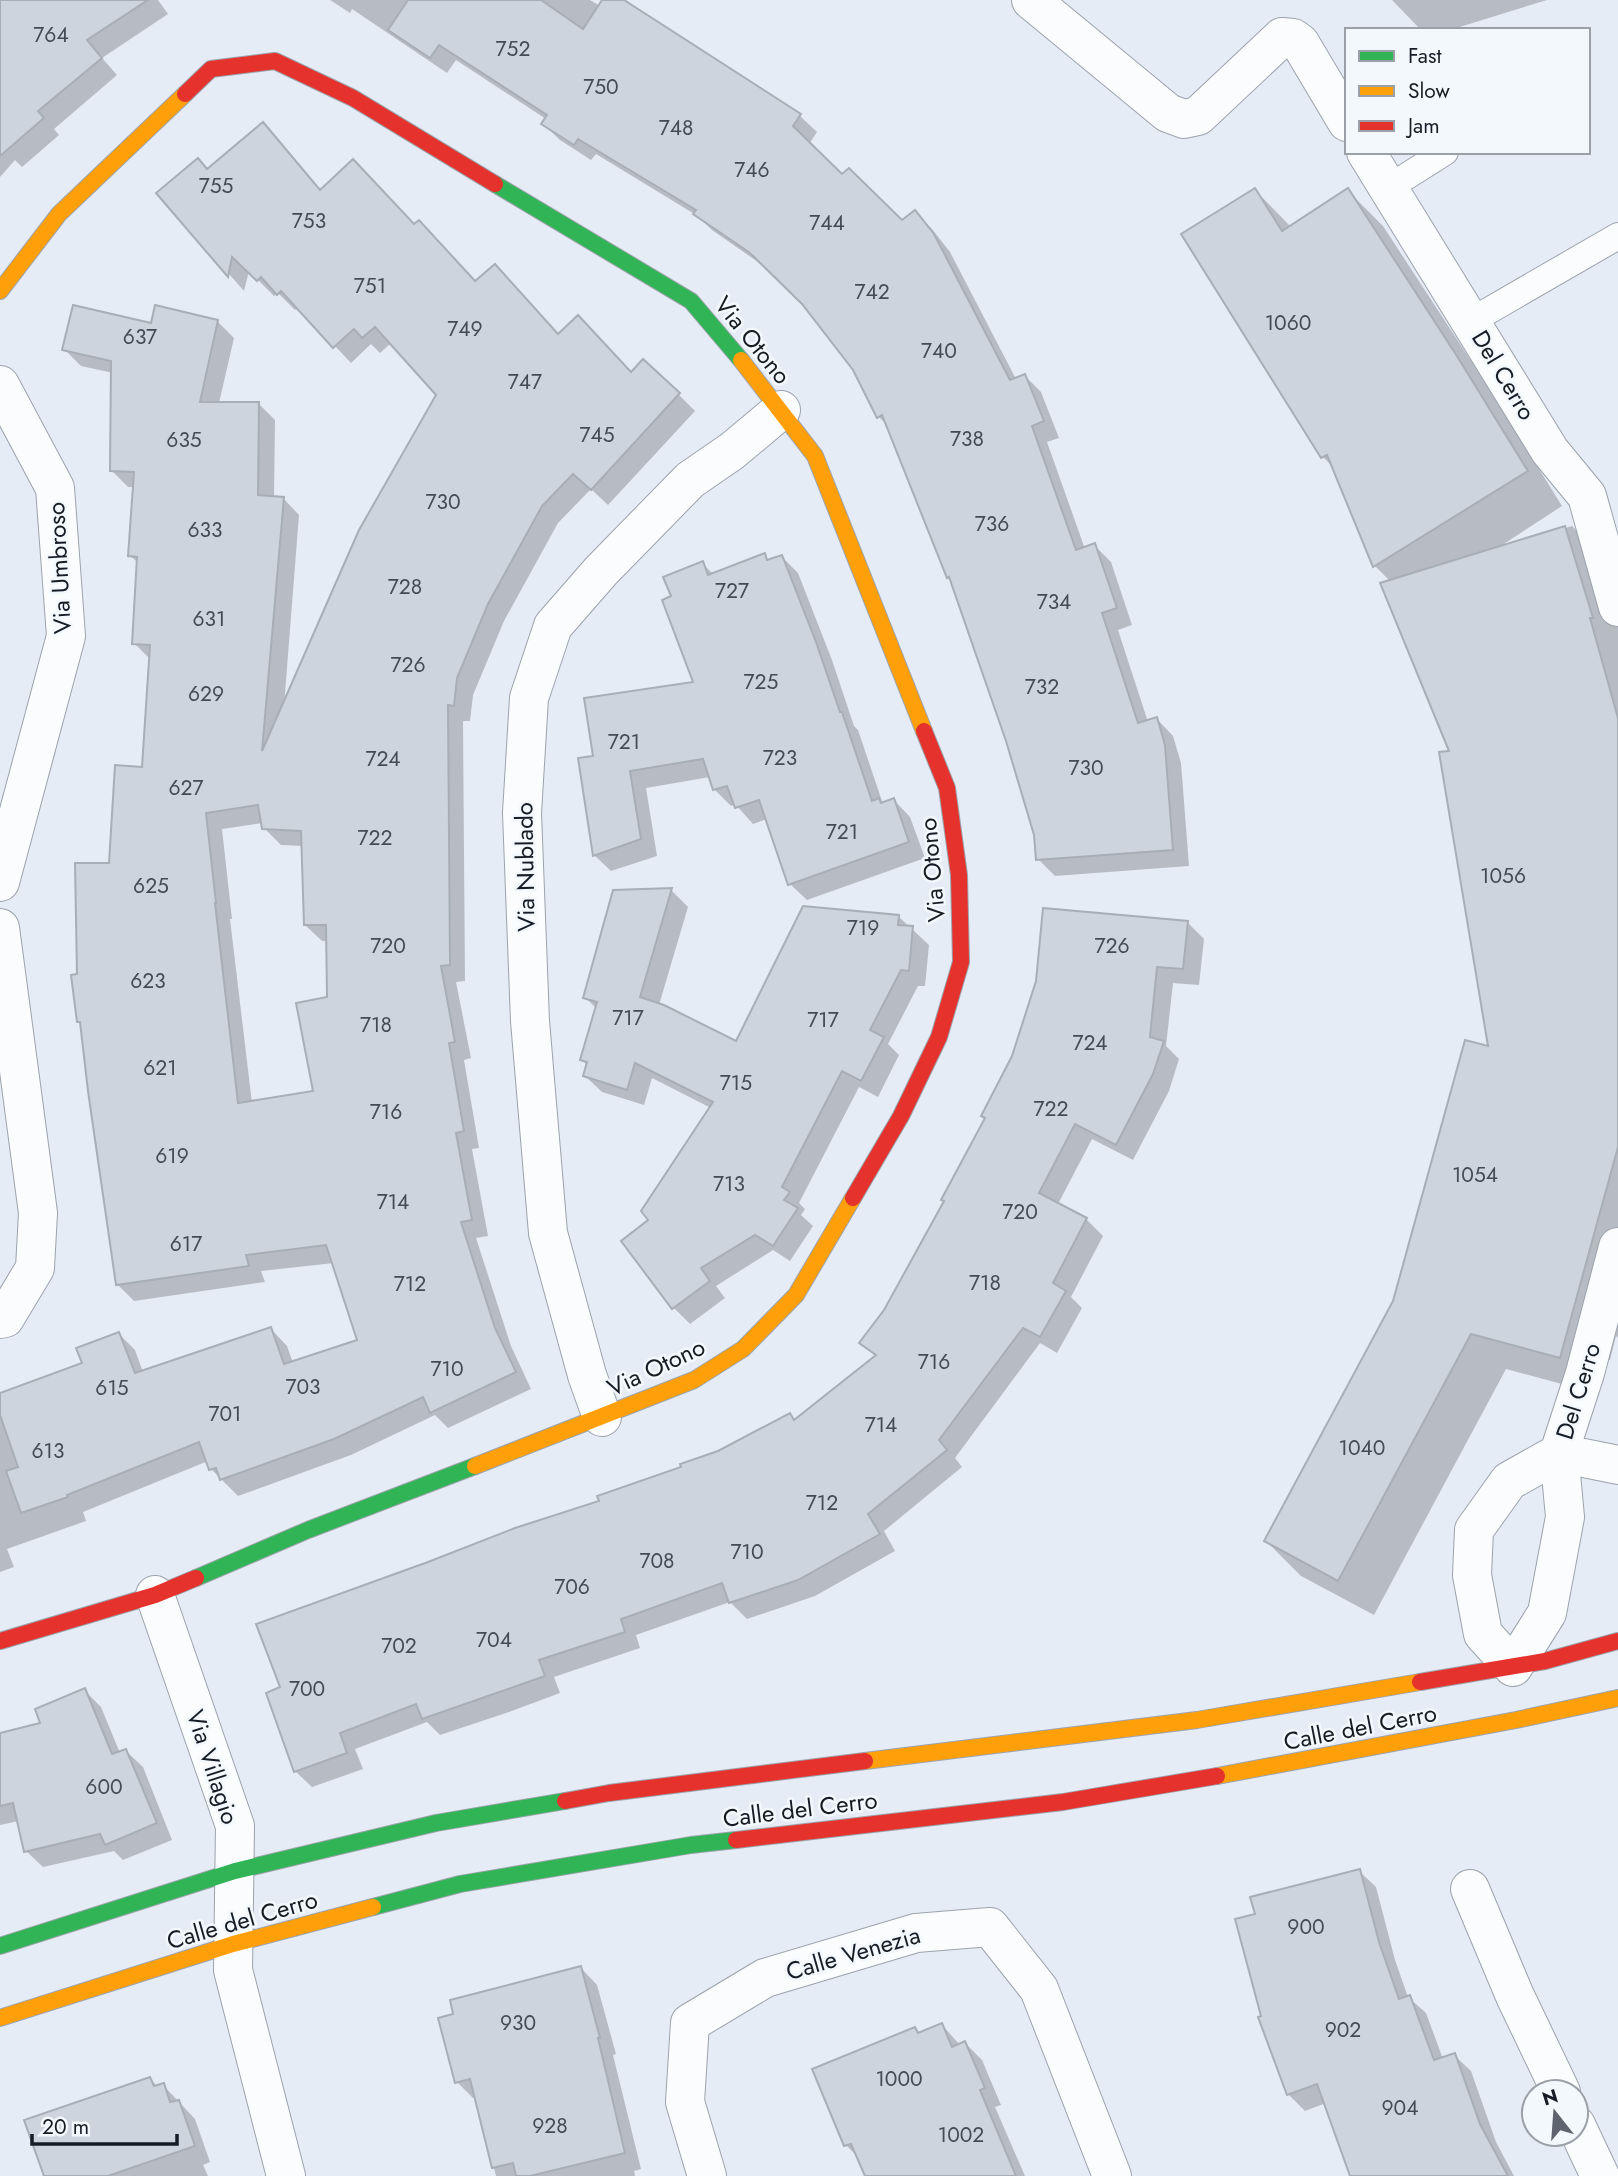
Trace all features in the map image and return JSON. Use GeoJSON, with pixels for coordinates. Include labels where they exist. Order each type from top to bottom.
{"type":"FeatureCollection","features":[{"type":"Feature","properties":{"kind":"main road","name":"Via Otono"},"geometry":{"type":"LineString","coordinates":[[0,291],[59,214],[211,69],[275,61],[353,98],[691,301],[731,346],[815,456],[947,788],[959,875],[961,962],[939,1037],[901,1116],[796,1295],[743,1349],[694,1380],[308,1530],[155,1595],[0,1642]]}},
{"type":"Feature","properties":{"kind":"main road","name":"Calle del Cerro"},"geometry":{"type":"LineString","coordinates":[[0,1947],[234,1871],[436,1823],[608,1793],[1197,1720],[1513,1673],[1545,1661],[1618,1641]]}},
{"type":"Feature","properties":{"kind":"main road","name":"Calle del Cerro"},"geometry":{"type":"LineString","coordinates":[[0,2018],[233,1944],[460,1884],[691,1845],[1063,1802],[1198,1780],[1516,1714],[1618,1698]]}},
{"type":"Feature","properties":{"kind":"street"},"geometry":{"type":"LineString","coordinates":[[1031,0],[1168,113],[1184,119],[1198,116],[1282,37],[1293,38],[1300,43],[1345,119]]}},
{"type":"Feature","properties":{"kind":"street","name":"Del Cerro"},"geometry":{"type":"LineString","coordinates":[[1367,154],[1550,451],[1587,496],[1618,607]]}},
{"type":"Feature","properties":{"kind":"street","name":"Via Umbroso"},"geometry":{"type":"LineString","coordinates":[[0,385],[55,488],[66,636],[0,882]]}},
{"type":"Feature","properties":{"kind":"street","name":"Via Nublado"},"geometry":{"type":"LineString","coordinates":[[603,1417],[587,1375],[548,1233],[530,1021],[522,813],[529,698],[553,626],[601,570],[690,480],[732,451],[781,410]]}},
{"type":"Feature","properties":{"kind":"street"},"geometry":{"type":"LineString","coordinates":[[0,928],[38,1213],[35,1268],[5,1318],[0,1319]]}},
{"type":"Feature","properties":{"kind":"street","name":"Del Cerro"},"geometry":{"type":"LineString","coordinates":[[1618,1247],[1586,1373],[1559,1453],[1565,1517],[1547,1613],[1513,1673],[1483,1634],[1472,1575],[1474,1530],[1509,1481],[1559,1453],[1618,1465]]}},
{"type":"Feature","properties":{"kind":"street","name":"Via Villagio"},"geometry":{"type":"LineString","coordinates":[[155,1595],[235,1826],[233,1970],[286,2176]]}},
{"type":"Feature","properties":{"kind":"street"},"geometry":{"type":"LineString","coordinates":[[1470,1889],[1553,2078]]}},
{"type":"Feature","properties":{"kind":"street","name":"Calle Venezia"},"geometry":{"type":"LineString","coordinates":[[707,2176],[685,2102],[690,2023],[765,1978],[916,1933],[990,1927],[1039,1989],[1112,2176]]}},
{"type":"Feature","properties":{"kind":"street"},"geometry":{"type":"LineString","coordinates":[[1588,2148],[1601,2176]]}},
{"type":"Feature","properties":{"kind":"lane"},"geometry":{"type":"LineString","coordinates":[[1388,188],[1442,154]]}},
{"type":"Feature","properties":{"kind":"lane"},"geometry":{"type":"LineString","coordinates":[[1471,321],[1618,236]]}},
{"type":"Feature","properties":{"kind":"building"},"geometry":{"type":"Polygon","coordinates":[[[0,0],[148,0],[87,40],[102,58],[38,111],[44,118],[0,156],[0,0]]]}},
{"type":"Feature","properties":{"kind":"building"},"geometry":{"type":"Polygon","coordinates":[[[408,0],[541,0],[583,29],[602,0],[624,0],[801,114],[793,126],[842,174],[849,168],[902,220],[915,210],[934,234],[1010,380],[1025,374],[1044,421],[1032,426],[1076,550],[1095,543],[1117,608],[1102,613],[1138,723],[1157,717],[1165,745],[1173,850],[1036,860],[1034,835],[1006,741],[949,577],[947,578],[882,415],[877,418],[853,370],[802,304],[750,253],[693,214],[696,210],[578,139],[574,145],[541,124],[547,115],[439,45],[430,58],[388,30],[408,0]]]}},
{"type":"Feature","properties":{"kind":"building"},"geometry":{"type":"Polygon","coordinates":[[[263,122],[320,190],[353,159],[414,224],[419,220],[475,281],[495,264],[558,334],[578,315],[631,372],[643,359],[680,393],[591,490],[573,474],[542,506],[488,604],[457,678],[454,706],[448,705],[450,965],[441,966],[455,1042],[449,1043],[464,1131],[456,1133],[472,1220],[461,1222],[495,1328],[516,1372],[430,1413],[423,1397],[334,1439],[220,1480],[216,1468],[209,1470],[199,1442],[67,1495],[68,1497],[21,1513],[6,1471],[18,1467],[0,1415],[0,1393],[82,1363],[76,1348],[119,1332],[135,1373],[271,1327],[284,1364],[357,1340],[326,1245],[246,1255],[249,1266],[116,1285],[80,1022],[77,1022],[71,975],[77,974],[75,863],[109,863],[115,765],[142,767],[150,645],[132,644],[137,557],[128,556],[134,472],[110,471],[111,361],[62,350],[73,305],[151,323],[155,305],[218,320],[200,402],[259,402],[258,495],[284,497],[262,751],[359,530],[436,395],[375,327],[362,338],[354,329],[333,348],[281,291],[277,295],[261,277],[257,281],[232,257],[228,277],[156,193],[198,158],[207,169],[263,122]],[[258,805],[206,813],[238,1103],[313,1091],[296,1003],[327,997],[326,925],[304,925],[301,831],[262,829],[258,805]]]}},
{"type":"Feature","properties":{"kind":"building"},"geometry":{"type":"Polygon","coordinates":[[[1255,188],[1282,231],[1348,188],[1528,471],[1373,567],[1327,455],[1321,458],[1181,234],[1255,188]]]}},
{"type":"Feature","properties":{"kind":"building"},"geometry":{"type":"Polygon","coordinates":[[[1565,526],[1593,618],[1590,618],[1618,718],[1618,1147],[1560,1358],[1471,1334],[1338,1581],[1264,1541],[1393,1301],[1465,1040],[1488,1046],[1439,752],[1449,751],[1380,583],[1565,526]]]}},
{"type":"Feature","properties":{"kind":"building"},"geometry":{"type":"Polygon","coordinates":[[[765,553],[767,560],[782,555],[842,712],[872,801],[879,798],[881,803],[894,798],[909,842],[788,885],[759,800],[735,808],[727,786],[713,790],[703,759],[630,771],[641,839],[593,856],[578,758],[593,756],[584,698],[693,682],[662,600],[671,596],[663,577],[703,561],[708,575],[765,553]]]}},
{"type":"Feature","properties":{"kind":"building"},"geometry":{"type":"Polygon","coordinates":[[[672,888],[640,997],[664,1005],[736,1041],[803,906],[899,915],[898,925],[913,926],[909,971],[901,970],[870,1030],[884,1037],[861,1081],[842,1071],[782,1187],[790,1192],[784,1200],[798,1208],[773,1246],[755,1235],[701,1268],[710,1281],[672,1309],[621,1241],[648,1220],[641,1211],[713,1102],[635,1063],[627,1090],[583,1076],[587,1062],[580,1060],[597,1002],[583,998],[613,890],[672,888]]]}},
{"type":"Feature","properties":{"kind":"building"},"geometry":{"type":"Polygon","coordinates":[[[1043,908],[1188,921],[1183,969],[1157,967],[1150,1037],[1164,1041],[1153,1074],[1116,1145],[1075,1124],[1039,1193],[1087,1218],[1053,1283],[1066,1291],[1040,1337],[1023,1328],[939,1440],[947,1450],[868,1514],[880,1534],[798,1580],[729,1603],[722,1583],[621,1619],[625,1632],[539,1660],[545,1676],[422,1719],[416,1704],[340,1733],[347,1753],[294,1772],[266,1693],[280,1687],[256,1624],[515,1528],[599,1501],[597,1496],[681,1467],[680,1464],[718,1451],[790,1413],[794,1420],[876,1355],[859,1343],[884,1310],[944,1201],[941,1200],[985,1118],[981,1116],[1012,1056],[1036,981],[1043,908]]]}},
{"type":"Feature","properties":{"kind":"building"},"geometry":{"type":"Polygon","coordinates":[[[85,1688],[112,1754],[126,1749],[157,1823],[105,1845],[100,1834],[24,1852],[13,1803],[0,1806],[0,1733],[40,1723],[35,1709],[85,1688]]]}},
{"type":"Feature","properties":{"kind":"building"},"geometry":{"type":"Polygon","coordinates":[[[1360,1869],[1379,1942],[1399,1999],[1410,1995],[1434,2060],[1455,2053],[1480,2124],[1508,2176],[1350,2176],[1317,2084],[1287,2095],[1258,2017],[1261,2016],[1235,1919],[1255,1914],[1250,1897],[1360,1869]]]}},
{"type":"Feature","properties":{"kind":"building"},"geometry":{"type":"Polygon","coordinates":[[[581,1966],[625,2153],[530,2176],[516,2176],[513,2163],[492,2168],[470,2079],[455,2083],[438,2018],[453,2014],[450,2000],[581,1966]]]}},
{"type":"Feature","properties":{"kind":"building"},"geometry":{"type":"Polygon","coordinates":[[[942,2023],[952,2047],[965,2041],[985,2088],[980,2090],[1016,2176],[865,2176],[851,2144],[844,2146],[812,2069],[915,2027],[918,2033],[942,2023]]]}},
{"type":"Feature","properties":{"kind":"building"},"geometry":{"type":"Polygon","coordinates":[[[150,2077],[154,2086],[164,2083],[170,2102],[179,2100],[195,2146],[108,2176],[44,2176],[24,2120],[150,2077]]]}},
{"type":"Feature","properties":{"kind":"traffic: fast"},"geometry":{"type":"LineString","coordinates":[[495,184],[691,301],[741,360]]}},
{"type":"Feature","properties":{"kind":"traffic: fast"},"geometry":{"type":"LineString","coordinates":[[196,1578],[308,1530],[475,1466]]}},
{"type":"Feature","properties":{"kind":"traffic: fast"},"geometry":{"type":"LineString","coordinates":[[0,1946],[235,1871],[436,1823],[565,1801]]}},
{"type":"Feature","properties":{"kind":"traffic: fast"},"geometry":{"type":"LineString","coordinates":[[373,1907],[460,1884],[691,1845],[736,1840]]}},
{"type":"Feature","properties":{"kind":"traffic: slow"},"geometry":{"type":"LineString","coordinates":[[0,291],[59,214],[185,94]]}},
{"type":"Feature","properties":{"kind":"traffic: slow"},"geometry":{"type":"LineString","coordinates":[[741,360],[815,456],[924,731]]}},
{"type":"Feature","properties":{"kind":"traffic: slow"},"geometry":{"type":"LineString","coordinates":[[475,1466],[694,1380],[743,1349],[796,1295],[853,1198]]}},
{"type":"Feature","properties":{"kind":"traffic: slow"},"geometry":{"type":"LineString","coordinates":[[865,1761],[1197,1720],[1420,1682]]}},
{"type":"Feature","properties":{"kind":"traffic: slow"},"geometry":{"type":"LineString","coordinates":[[1217,1776],[1516,1720],[1618,1698]]}},
{"type":"Feature","properties":{"kind":"traffic: slow"},"geometry":{"type":"LineString","coordinates":[[0,2018],[233,1944],[373,1907]]}},
{"type":"Feature","properties":{"kind":"traffic: jam"},"geometry":{"type":"LineString","coordinates":[[185,94],[211,69],[275,61],[353,98],[495,184]]}},
{"type":"Feature","properties":{"kind":"traffic: jam"},"geometry":{"type":"LineString","coordinates":[[853,1198],[901,1116],[939,1037],[961,962],[959,875],[947,788],[924,731]]}},
{"type":"Feature","properties":{"kind":"traffic: jam"},"geometry":{"type":"LineString","coordinates":[[0,1641],[155,1595],[196,1578]]}},
{"type":"Feature","properties":{"kind":"traffic: jam"},"geometry":{"type":"LineString","coordinates":[[1420,1682],[1545,1661],[1618,1641]]}},
{"type":"Feature","properties":{"kind":"traffic: jam"},"geometry":{"type":"LineString","coordinates":[[565,1801],[609,1793],[865,1761]]}},
{"type":"Feature","properties":{"kind":"traffic: jam"},"geometry":{"type":"LineString","coordinates":[[736,1840],[1063,1802],[1217,1776]]}}]}
